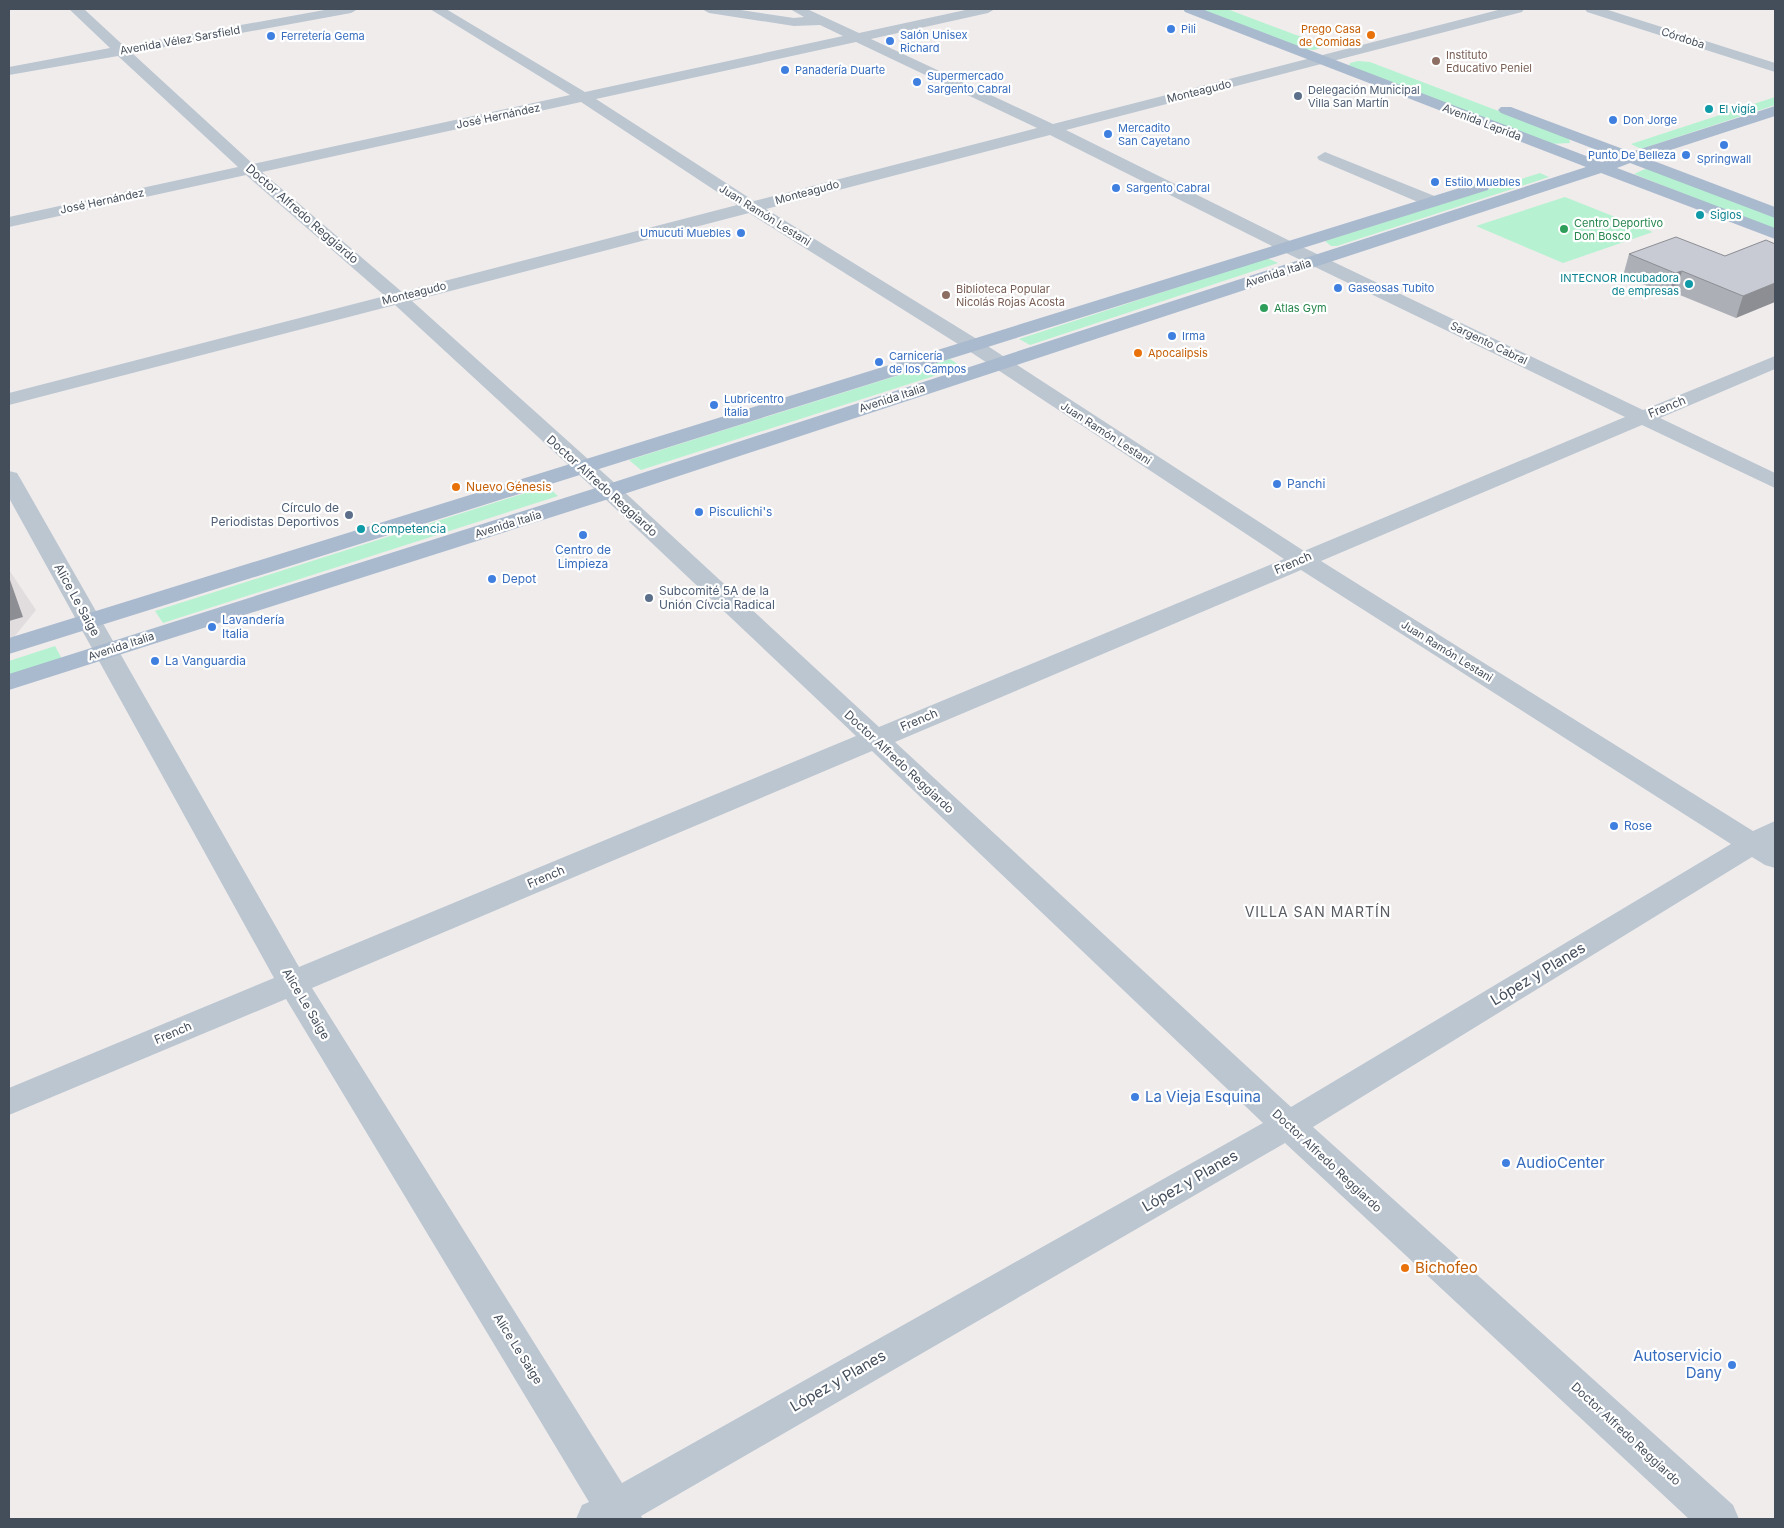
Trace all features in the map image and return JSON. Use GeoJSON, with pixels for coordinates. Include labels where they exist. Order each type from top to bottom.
{"type":"FeatureCollection","features":[{"type":"Feature","properties":{"kind":"main road","name":"Avenida Laprida"},"geometry":{"type":"LineString","coordinates":[[1190,9],[1775,234]]}},
{"type":"Feature","properties":{"kind":"main road"},"geometry":{"type":"LineString","coordinates":[[1332,45],[1376,61]]}},
{"type":"Feature","properties":{"kind":"main road","name":"Avenida Laprida"},"geometry":{"type":"LineString","coordinates":[[1494,106],[1775,213]]}},
{"type":"Feature","properties":{"kind":"main road","name":"Avenida Italia"},"geometry":{"type":"LineString","coordinates":[[9,682],[105,650],[610,492],[1775,110]]}},
{"type":"Feature","properties":{"kind":"main road","name":"Avenida Italia"},"geometry":{"type":"LineString","coordinates":[[9,646],[1630,140]]}},
{"type":"Feature","properties":{"kind":"street","name":"Doctor Alfredo Reggiardo"},"geometry":{"type":"LineString","coordinates":[[76,9],[250,169],[398,298],[581,468],[610,492],[1288,1125],[1718,1519]]}},
{"type":"Feature","properties":{"kind":"street","name":"Avenida Vélez Sarsfield"},"geometry":{"type":"LineString","coordinates":[[9,71],[350,9]]}},
{"type":"Feature","properties":{"kind":"street","name":"Juan Ramón Lestani"},"geometry":{"type":"LineString","coordinates":[[437,9],[583,97],[750,207],[973,345],[1302,560],[1768,844]]}},
{"type":"Feature","properties":{"kind":"street"},"geometry":{"type":"LineString","coordinates":[[709,9],[794,22],[822,21]]}},
{"type":"Feature","properties":{"kind":"street","name":"Sargento Cabral"},"geometry":{"type":"LineString","coordinates":[[797,9],[855,38],[872,43],[1051,128],[1288,247],[1775,481]]}},
{"type":"Feature","properties":{"kind":"street","name":"José Hernández"},"geometry":{"type":"LineString","coordinates":[[9,222],[988,9]]}},
{"type":"Feature","properties":{"kind":"street","name":"Monteagudo"},"geometry":{"type":"LineString","coordinates":[[9,399],[1517,9]]}},
{"type":"Feature","properties":{"kind":"street","name":"Córdoba"},"geometry":{"type":"LineString","coordinates":[[1592,9],[1775,68]]}},
{"type":"Feature","properties":{"kind":"street"},"geometry":{"type":"LineString","coordinates":[[1325,157],[1431,202]]}},
{"type":"Feature","properties":{"kind":"street","name":"French"},"geometry":{"type":"LineString","coordinates":[[9,1102],[1775,362]]}},
{"type":"Feature","properties":{"kind":"street","name":"Alice Le Saige"},"geometry":{"type":"LineString","coordinates":[[9,478],[292,984],[612,1515]]}},
{"type":"Feature","properties":{"kind":"street","name":"López y Planes"},"geometry":{"type":"LineString","coordinates":[[612,1515],[1288,1125],[1768,844]]}},
{"type":"Feature","properties":{"kind":"shaded area"},"geometry":{"type":"Polygon","coordinates":[[[9,570],[36,610],[14,637],[9,638],[9,570]]]}},
{"type":"Feature","properties":{"kind":"green space"},"geometry":{"type":"Polygon","coordinates":[[[1201,9],[1227,9],[1324,47],[1314,50],[1305,49],[1201,9]]]}},
{"type":"Feature","properties":{"kind":"green space"},"geometry":{"type":"Polygon","coordinates":[[[1358,61],[1370,62],[1569,138],[1570,143],[1550,144],[1349,66],[1350,63],[1358,61]]]}},
{"type":"Feature","properties":{"kind":"green space"},"geometry":{"type":"Polygon","coordinates":[[[1775,97],[1775,105],[1644,148],[1631,144],[1775,97]]]}},
{"type":"Feature","properties":{"kind":"green space"},"geometry":{"type":"Polygon","coordinates":[[[1645,169],[1656,170],[1775,216],[1775,230],[1634,174],[1645,169]]]}},
{"type":"Feature","properties":{"kind":"green space"},"geometry":{"type":"Polygon","coordinates":[[[1540,173],[1549,177],[1337,246],[1331,246],[1325,241],[1540,173]]]}},
{"type":"Feature","properties":{"kind":"green space","name":"Centro Deportivo Don Bosco"},"geometry":{"type":"Polygon","coordinates":[[[1565,197],[1653,232],[1563,263],[1476,226],[1565,197]]]}},
{"type":"Feature","properties":{"kind":"green space"},"geometry":{"type":"Polygon","coordinates":[[[1267,258],[1278,263],[1030,345],[1019,339],[1267,258]]]}},
{"type":"Feature","properties":{"kind":"green space"},"geometry":{"type":"Polygon","coordinates":[[[950,359],[962,367],[641,470],[629,460],[950,359]]]}},
{"type":"Feature","properties":{"kind":"green space"},"geometry":{"type":"Polygon","coordinates":[[[547,486],[558,496],[163,623],[155,611],[547,486]]]}},
{"type":"Feature","properties":{"kind":"green space"},"geometry":{"type":"Polygon","coordinates":[[[55,646],[62,659],[9,676],[9,661],[55,646]]]}},
{"type":"Feature","properties":{"kind":"building"},"geometry":{"type":"Polygon","coordinates":[[[1676,237],[1725,256],[1766,240],[1775,244],[1775,283],[1743,296],[1682,271],[1675,273],[1629,254],[1676,237]]]}},
{"type":"Feature","properties":{"kind":"place","name":"Pili"},"geometry":{"type":"Point","coordinates":[1171,29]}},
{"type":"Feature","properties":{"kind":"place","name":"Prego Casa de Comidas"},"geometry":{"type":"Point","coordinates":[1371,35]}},
{"type":"Feature","properties":{"kind":"place","name":"Ferretería Gema"},"geometry":{"type":"Point","coordinates":[271,36]}},
{"type":"Feature","properties":{"kind":"place","name":"Salón Unisex Richard"},"geometry":{"type":"Point","coordinates":[890,41]}},
{"type":"Feature","properties":{"kind":"place","name":"Instituto Educativo Peniel"},"geometry":{"type":"Point","coordinates":[1436,61]}},
{"type":"Feature","properties":{"kind":"place","name":"Panadería Duarte"},"geometry":{"type":"Point","coordinates":[785,70]}},
{"type":"Feature","properties":{"kind":"place","name":"Supermercado Sargento Cabral"},"geometry":{"type":"Point","coordinates":[917,82]}},
{"type":"Feature","properties":{"kind":"place","name":"Delegación Municipal Villa San Martín"},"geometry":{"type":"Point","coordinates":[1298,96]}},
{"type":"Feature","properties":{"kind":"place","name":"El vigía"},"geometry":{"type":"Point","coordinates":[1709,109]}},
{"type":"Feature","properties":{"kind":"place","name":"Don Jorge"},"geometry":{"type":"Point","coordinates":[1613,120]}},
{"type":"Feature","properties":{"kind":"place","name":"Mercadito San Cayetano"},"geometry":{"type":"Point","coordinates":[1108,134]}},
{"type":"Feature","properties":{"kind":"place","name":"Springwall"},"geometry":{"type":"Point","coordinates":[1724,145]}},
{"type":"Feature","properties":{"kind":"place","name":"Punto De Belleza"},"geometry":{"type":"Point","coordinates":[1686,155]}},
{"type":"Feature","properties":{"kind":"place","name":"Estilo Muebles"},"geometry":{"type":"Point","coordinates":[1435,182]}},
{"type":"Feature","properties":{"kind":"place","name":"Sargento Cabral"},"geometry":{"type":"Point","coordinates":[1116,188]}},
{"type":"Feature","properties":{"kind":"place","name":"Siglos"},"geometry":{"type":"Point","coordinates":[1700,215]}},
{"type":"Feature","properties":{"kind":"place","name":"Centro Deportivo Don Bosco"},"geometry":{"type":"Point","coordinates":[1564,229]}},
{"type":"Feature","properties":{"kind":"place","name":"Umucuti Muebles"},"geometry":{"type":"Point","coordinates":[741,233]}},
{"type":"Feature","properties":{"kind":"place","name":"INTECNOR Incubadora de empresas"},"geometry":{"type":"Point","coordinates":[1689,284]}},
{"type":"Feature","properties":{"kind":"place","name":"Gaseosas Tubito"},"geometry":{"type":"Point","coordinates":[1338,288]}},
{"type":"Feature","properties":{"kind":"place","name":"Biblioteca Popular Nicolás Rojas Acosta"},"geometry":{"type":"Point","coordinates":[946,295]}},
{"type":"Feature","properties":{"kind":"place","name":"Atlas Gym"},"geometry":{"type":"Point","coordinates":[1264,308]}},
{"type":"Feature","properties":{"kind":"place","name":"Irma"},"geometry":{"type":"Point","coordinates":[1172,336]}},
{"type":"Feature","properties":{"kind":"place","name":"Apocalipsis"},"geometry":{"type":"Point","coordinates":[1138,353]}},
{"type":"Feature","properties":{"kind":"place","name":"Carnicería de los Campos"},"geometry":{"type":"Point","coordinates":[879,362]}},
{"type":"Feature","properties":{"kind":"place","name":"Lubricentro Italia"},"geometry":{"type":"Point","coordinates":[714,405]}},
{"type":"Feature","properties":{"kind":"place","name":"Panchi"},"geometry":{"type":"Point","coordinates":[1277,484]}},
{"type":"Feature","properties":{"kind":"place","name":"Nuevo Génesis"},"geometry":{"type":"Point","coordinates":[456,487]}},
{"type":"Feature","properties":{"kind":"place","name":"Pisculichi's"},"geometry":{"type":"Point","coordinates":[699,512]}},
{"type":"Feature","properties":{"kind":"place","name":"Círculo de Periodistas Deportivos"},"geometry":{"type":"Point","coordinates":[349,515]}},
{"type":"Feature","properties":{"kind":"place","name":"Competencia"},"geometry":{"type":"Point","coordinates":[361,529]}},
{"type":"Feature","properties":{"kind":"place","name":"Centro de Limpieza"},"geometry":{"type":"Point","coordinates":[583,535]}},
{"type":"Feature","properties":{"kind":"place","name":"Depot"},"geometry":{"type":"Point","coordinates":[492,579]}},
{"type":"Feature","properties":{"kind":"place","name":"Subcomité 5A de la Unión Cívcia Radical"},"geometry":{"type":"Point","coordinates":[649,598]}},
{"type":"Feature","properties":{"kind":"place","name":"Lavandería Italia"},"geometry":{"type":"Point","coordinates":[212,627]}},
{"type":"Feature","properties":{"kind":"place","name":"La Vanguardia"},"geometry":{"type":"Point","coordinates":[155,661]}},
{"type":"Feature","properties":{"kind":"place","name":"Rose"},"geometry":{"type":"Point","coordinates":[1614,826]}},
{"type":"Feature","properties":{"kind":"place","name":"La Vieja Esquina"},"geometry":{"type":"Point","coordinates":[1135,1097]}},
{"type":"Feature","properties":{"kind":"place","name":"AudioCenter"},"geometry":{"type":"Point","coordinates":[1506,1163]}},
{"type":"Feature","properties":{"kind":"place","name":"Bichofeo"},"geometry":{"type":"Point","coordinates":[1405,1268]}},
{"type":"Feature","properties":{"kind":"place","name":"Autoservicio Dany"},"geometry":{"type":"Point","coordinates":[1732,1365]}},
{"type":"Feature","properties":{"kind":"district","name":"VILLA SAN MARTÍN"},"geometry":{"type":"Point","coordinates":[1318,912]}}]}
